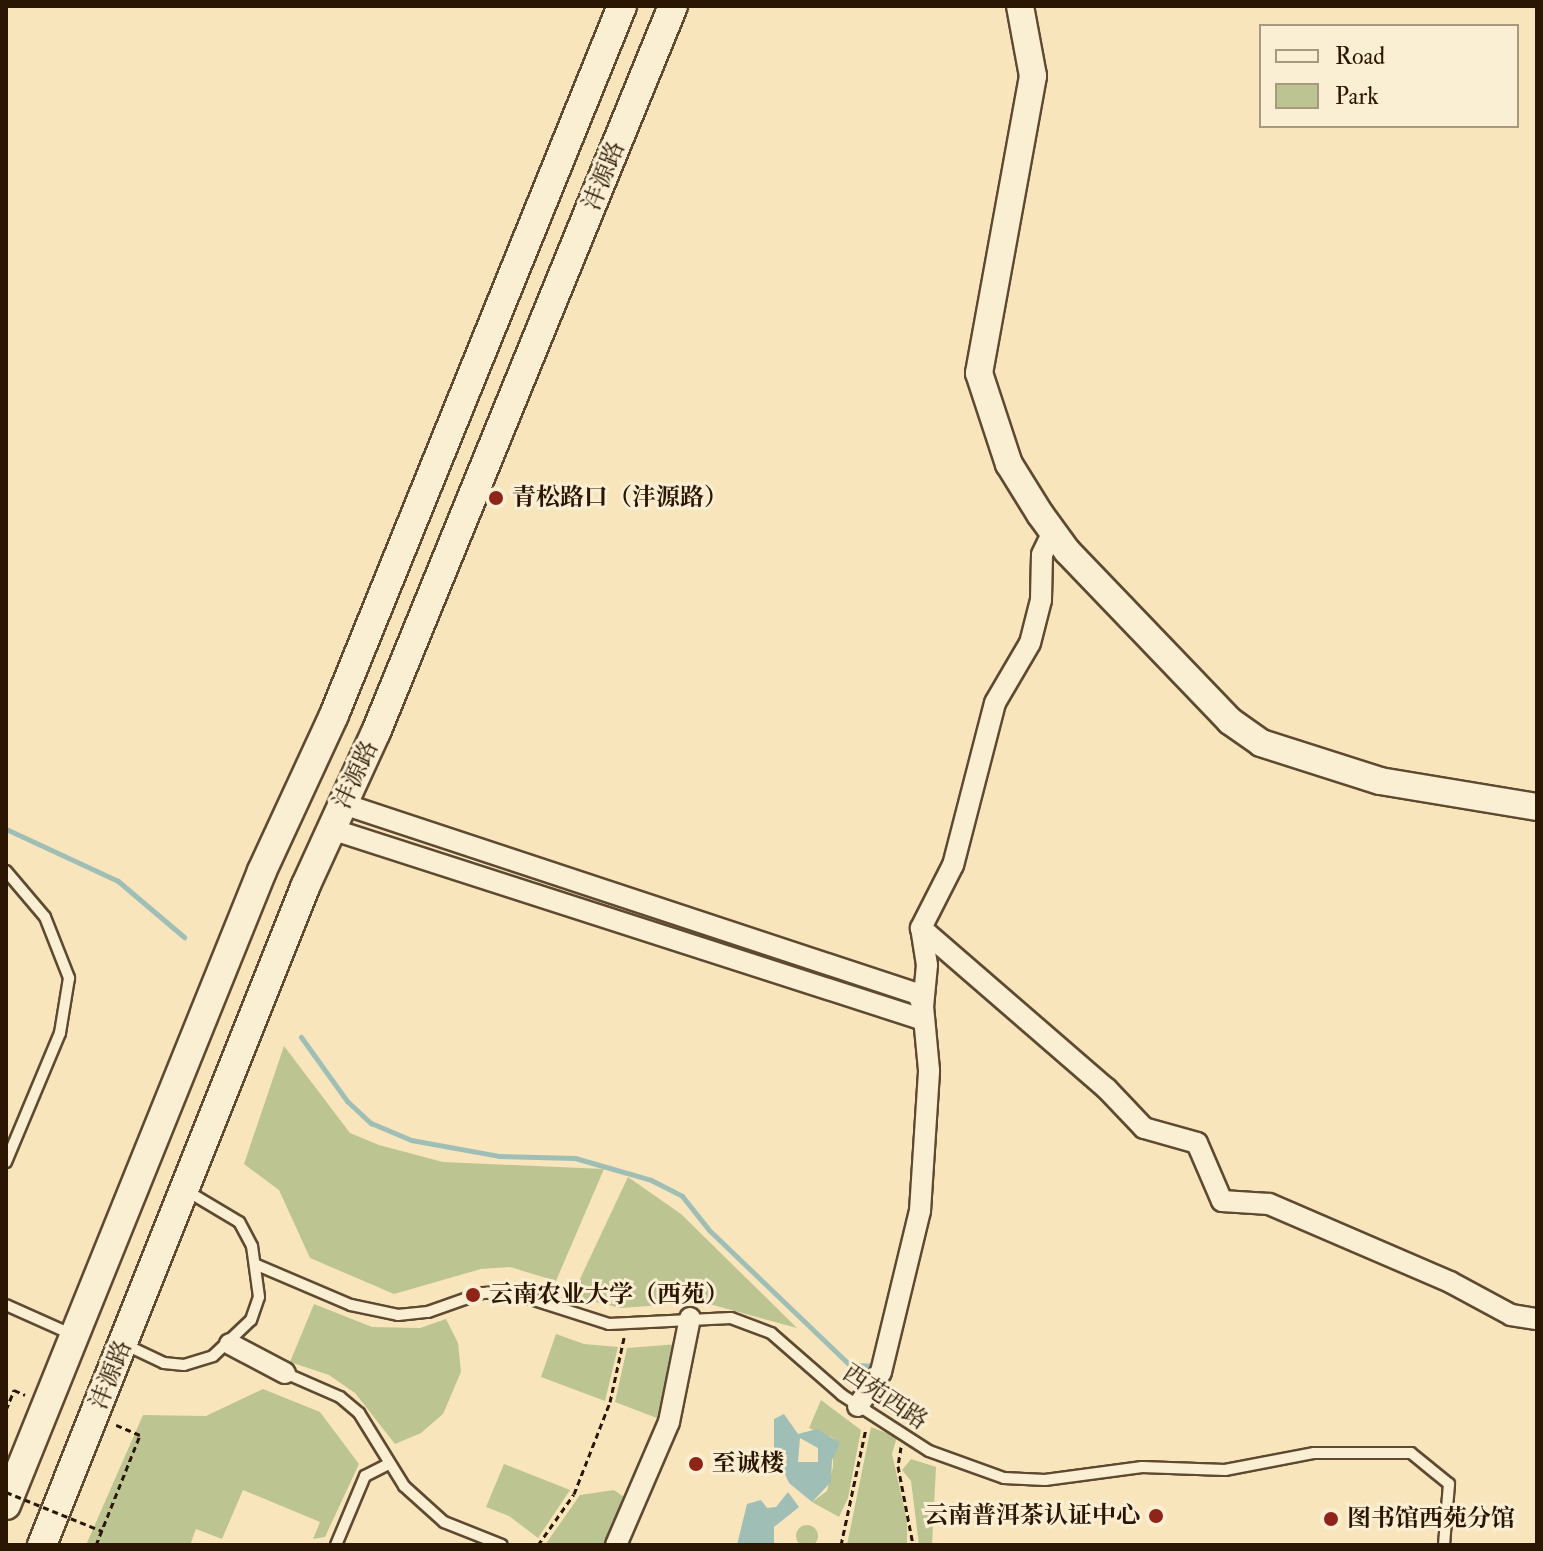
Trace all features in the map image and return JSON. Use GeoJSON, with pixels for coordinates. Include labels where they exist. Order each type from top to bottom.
{"type":"FeatureCollection","features":[{"type":"Feature","properties":{"kind":"main road","name":"沣源路"},"geometry":{"type":"LineString","coordinates":[[6,1505],[296,798],[334,715],[622,6]]}},
{"type":"Feature","properties":{"kind":"main road","name":"沣源路"},"geometry":{"type":"LineString","coordinates":[[42,1545],[337,816],[376,732],[673,6]]}},
{"type":"Feature","properties":{"kind":"main road"},"geometry":{"type":"LineString","coordinates":[[334,715],[334,728],[346,742],[366,742],[376,732]]}},
{"type":"Feature","properties":{"kind":"main road"},"geometry":{"type":"LineString","coordinates":[[296,798],[311,787],[324,788],[337,802],[337,816]]}},
{"type":"Feature","properties":{"kind":"street"},"geometry":{"type":"LineString","coordinates":[[1020,6],[1033,76],[979,373],[987,411],[1009,464],[1053,532],[1230,721],[1261,743],[1380,781],[1537,807]]}},
{"type":"Feature","properties":{"kind":"street"},"geometry":{"type":"LineString","coordinates":[[864,1410],[881,1372],[920,1211],[929,1070],[923,1007],[927,965],[921,928],[953,865],[995,703],[1030,643],[1041,600],[1042,555],[1053,532]]}},
{"type":"Feature","properties":{"kind":"street"},"geometry":{"type":"LineString","coordinates":[[337,816],[918,1018],[923,1007]]}},
{"type":"Feature","properties":{"kind":"street"},"geometry":{"type":"LineString","coordinates":[[921,928],[1106,1088],[1144,1128],[1197,1143],[1222,1201],[1269,1204],[1450,1282],[1511,1315],[1537,1319]]}},
{"type":"Feature","properties":{"kind":"street"},"geometry":{"type":"LineString","coordinates":[[616,1545],[669,1422],[690,1318]]}},
{"type":"Feature","properties":{"kind":"street"},"geometry":{"type":"LineString","coordinates":[[230,1344],[285,1373]]}},
{"type":"Feature","properties":{"kind":"lane"},"geometry":{"type":"LineString","coordinates":[[6,871],[45,917],[69,978],[60,1033],[6,1162]]}},
{"type":"Feature","properties":{"kind":"lane"},"geometry":{"type":"LineString","coordinates":[[124,1343],[164,1363],[184,1365],[213,1356],[230,1344],[251,1320],[259,1297],[257,1265],[239,1222],[187,1191]]}},
{"type":"Feature","properties":{"kind":"lane","name":"西苑西路"},"geometry":{"type":"LineString","coordinates":[[257,1265],[372,1312],[428,1312],[482,1293],[509,1292],[609,1324],[731,1318],[771,1333],[864,1410],[907,1437],[962,1466],[1004,1478],[1045,1480],[1142,1467],[1225,1470],[1314,1453],[1411,1453],[1449,1484],[1444,1545]]}},
{"type":"Feature","properties":{"kind":"lane"},"geometry":{"type":"LineString","coordinates":[[6,1305],[77,1337]]}},
{"type":"Feature","properties":{"kind":"lane"},"geometry":{"type":"LineString","coordinates":[[285,1373],[340,1397],[359,1413],[404,1486],[444,1522],[502,1545]]}},
{"type":"Feature","properties":{"kind":"lane"},"geometry":{"type":"LineString","coordinates":[[336,1545],[365,1476],[389,1464]]}},
{"type":"Feature","properties":{"kind":"path"},"geometry":{"type":"LineString","coordinates":[[538,1545],[574,1494],[610,1402],[627,1322]]}},
{"type":"Feature","properties":{"kind":"path"},"geometry":{"type":"LineString","coordinates":[[6,1410],[14,1390]]}},
{"type":"Feature","properties":{"kind":"path"},"geometry":{"type":"LineString","coordinates":[[841,1545],[864,1410]]}},
{"type":"Feature","properties":{"kind":"path"},"geometry":{"type":"LineString","coordinates":[[94,1416],[140,1435],[96,1545]]}},
{"type":"Feature","properties":{"kind":"path"},"geometry":{"type":"LineString","coordinates":[[907,1437],[898,1466],[913,1545]]}},
{"type":"Feature","properties":{"kind":"path"},"geometry":{"type":"LineString","coordinates":[[6,1492],[102,1531]]}},
{"type":"Feature","properties":{"kind":"green space"},"geometry":{"type":"Polygon","coordinates":[[[284,1046],[350,1133],[379,1145],[443,1162],[604,1169],[556,1281],[510,1267],[481,1269],[394,1294],[310,1258],[279,1190],[244,1164],[284,1046]]]}},
{"type":"Feature","properties":{"kind":"green space"},"geometry":{"type":"Polygon","coordinates":[[[628,1177],[681,1214],[797,1328],[702,1302],[621,1308],[578,1298],[579,1281],[628,1177]]]}},
{"type":"Feature","properties":{"kind":"green space"},"geometry":{"type":"Polygon","coordinates":[[[314,1304],[372,1327],[420,1328],[446,1319],[458,1343],[461,1372],[443,1414],[421,1433],[395,1444],[355,1393],[329,1375],[290,1362],[314,1304]]]}},
{"type":"Feature","properties":{"kind":"green space"},"geometry":{"type":"Polygon","coordinates":[[[556,1334],[584,1344],[618,1347],[605,1401],[541,1377],[556,1334]]]}},
{"type":"Feature","properties":{"kind":"green space"},"geometry":{"type":"Polygon","coordinates":[[[678,1344],[662,1420],[615,1402],[627,1348],[678,1344]]]}},
{"type":"Feature","properties":{"kind":"green space"},"geometry":{"type":"Polygon","coordinates":[[[263,1389],[320,1412],[359,1464],[325,1537],[313,1539],[320,1522],[243,1490],[222,1539],[196,1529],[190,1545],[86,1545],[143,1415],[206,1416],[263,1389]]]}},
{"type":"Feature","properties":{"kind":"green space"},"geometry":{"type":"Polygon","coordinates":[[[821,1400],[861,1430],[848,1498],[839,1517],[812,1502],[827,1491],[833,1467],[833,1438],[809,1428],[821,1400]]]}},
{"type":"Feature","properties":{"kind":"green space"},"geometry":{"type":"Polygon","coordinates":[[[871,1427],[897,1437],[892,1454],[907,1520],[907,1545],[847,1545],[871,1427]]]}},
{"type":"Feature","properties":{"kind":"green space"},"geometry":{"type":"Polygon","coordinates":[[[911,1459],[936,1467],[932,1545],[919,1545],[911,1481],[902,1470],[911,1459]]]}},
{"type":"Feature","properties":{"kind":"green space"},"geometry":{"type":"Polygon","coordinates":[[[504,1464],[570,1490],[538,1538],[509,1516],[486,1507],[504,1464]]]}},
{"type":"Feature","properties":{"kind":"green space"},"geometry":{"type":"Polygon","coordinates":[[[614,1490],[628,1500],[604,1545],[545,1545],[580,1495],[614,1490]]]}},
{"type":"Feature","properties":{"kind":"green space"},"geometry":{"type":"Polygon","coordinates":[[[807,1525],[815,1528],[818,1536],[815,1544],[807,1547],[799,1544],[796,1536],[799,1528],[807,1525]]]}},
{"type":"Feature","properties":{"kind":"water"},"geometry":{"type":"Polygon","coordinates":[[[784,1414],[798,1434],[817,1429],[840,1443],[832,1460],[831,1482],[812,1502],[789,1483],[774,1450],[774,1419],[784,1414]],[[800,1438],[798,1462],[818,1462],[818,1448],[800,1438]]]}},
{"type":"Feature","properties":{"kind":"water"},"geometry":{"type":"Polygon","coordinates":[[[788,1492],[799,1507],[774,1527],[774,1545],[737,1545],[747,1504],[761,1500],[767,1508],[776,1507],[788,1492]]]}},
{"type":"Feature","properties":{"kind":"waterway"},"geometry":{"type":"LineString","coordinates":[[6,829],[118,881],[184,937]]}},
{"type":"Feature","properties":{"kind":"waterway"},"geometry":{"type":"LineString","coordinates":[[301,1037],[347,1101],[371,1123],[411,1140],[499,1156],[575,1158],[651,1180],[682,1196],[709,1230],[850,1365],[875,1366]]}},
{"type":"Feature","properties":{"kind":"place","name":"青松路口（沣源路）"},"geometry":{"type":"Point","coordinates":[496,498]}},
{"type":"Feature","properties":{"kind":"place","name":"云南农业大学（西苑）"},"geometry":{"type":"Point","coordinates":[473,1295]}},
{"type":"Feature","properties":{"kind":"place","name":"至诚楼"},"geometry":{"type":"Point","coordinates":[696,1464]}},
{"type":"Feature","properties":{"kind":"place","name":"云南普洱茶认证中心"},"geometry":{"type":"Point","coordinates":[1156,1516]}},
{"type":"Feature","properties":{"kind":"place","name":"图书馆西苑分馆"},"geometry":{"type":"Point","coordinates":[1331,1519]}}]}
